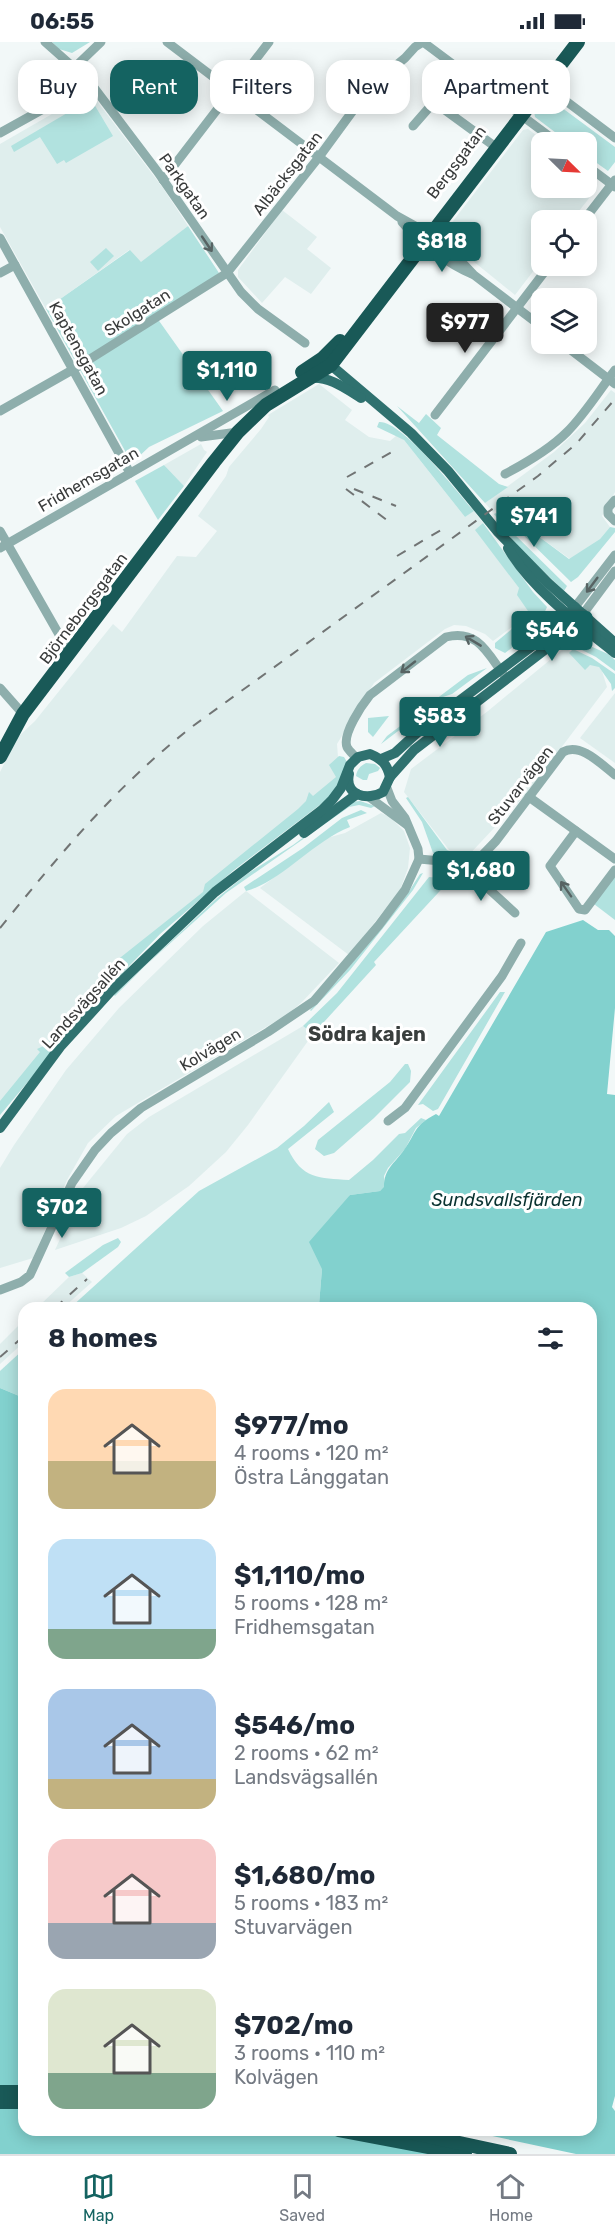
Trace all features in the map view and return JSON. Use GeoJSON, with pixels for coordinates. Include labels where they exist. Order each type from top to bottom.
{"type":"FeatureCollection","features":[{"type":"Feature","properties":{"kind":"highway","name":"Bergsgatan"},"geometry":{"type":"LineString","coordinates":[[556,60],[568,42]]}},
{"type":"Feature","properties":{"kind":"highway","name":"Bergsgatan"},"geometry":{"type":"LineString","coordinates":[[562,60],[578,42]]}},
{"type":"Feature","properties":{"kind":"highway","name":"Bergsgatan"},"geometry":{"type":"LineString","coordinates":[[327,360],[518,114]]}},
{"type":"Feature","properties":{"kind":"highway"},"geometry":{"type":"LineString","coordinates":[[234,428],[308,378],[327,360]]}},
{"type":"Feature","properties":{"kind":"highway","name":"Fridhemsgatan"},"geometry":{"type":"LineString","coordinates":[[234,428],[274,390],[327,360]]}},
{"type":"Feature","properties":{"kind":"highway","name":"Björneborgsgatan"},"geometry":{"type":"LineString","coordinates":[[0,757],[23,714],[198,483],[210,459],[234,428]]}},
{"type":"Feature","properties":{"kind":"highway"},"geometry":{"type":"LineString","coordinates":[[0,2092],[18,2092]]}},
{"type":"Feature","properties":{"kind":"highway"},"geometry":{"type":"LineString","coordinates":[[0,2102],[18,2102]]}},
{"type":"Feature","properties":{"kind":"highway"},"geometry":{"type":"LineString","coordinates":[[370,2136],[465,2154]]}},
{"type":"Feature","properties":{"kind":"highway"},"geometry":{"type":"LineString","coordinates":[[427,2136],[510,2154]]}},
{"type":"Feature","properties":{"kind":"main road"},"geometry":{"type":"LineString","coordinates":[[327,360],[327,375],[332,381]]}},
{"type":"Feature","properties":{"kind":"main road"},"geometry":{"type":"LineString","coordinates":[[327,360],[426,447],[498,532],[615,654]]}},
{"type":"Feature","properties":{"kind":"main road"},"geometry":{"type":"LineString","coordinates":[[308,378],[318,377],[332,381],[382,410]]}},
{"type":"Feature","properties":{"kind":"main road"},"geometry":{"type":"LineString","coordinates":[[576,614],[615,643]]}},
{"type":"Feature","properties":{"kind":"main road"},"geometry":{"type":"LineString","coordinates":[[381,759],[395,753],[418,732],[564,635],[576,614]]}},
{"type":"Feature","properties":{"kind":"main road"},"geometry":{"type":"LineString","coordinates":[[388,782],[387,766],[381,759],[370,754],[354,762],[348,780],[350,787],[357,794],[376,796],[388,782],[414,750],[504,674]]}},
{"type":"Feature","properties":{"kind":"main road","name":"Landsvägsallén"},"geometry":{"type":"LineString","coordinates":[[0,1128],[25,1093],[88,1016],[138,964],[233,878],[303,826],[327,805],[340,788],[354,762]]}},
{"type":"Feature","properties":{"kind":"main road","name":"Landsvägsallén"},"geometry":{"type":"LineString","coordinates":[[199,907],[357,794]]}},
{"type":"Feature","properties":{"kind":"street","name":"Parkgatan"},"geometry":{"type":"LineString","coordinates":[[45,42],[67,60]]}},
{"type":"Feature","properties":{"kind":"street"},"geometry":{"type":"LineString","coordinates":[[82,60],[101,42]]}},
{"type":"Feature","properties":{"kind":"street"},"geometry":{"type":"LineString","coordinates":[[167,42],[210,74]]}},
{"type":"Feature","properties":{"kind":"street"},"geometry":{"type":"LineString","coordinates":[[255,60],[269,42]]}},
{"type":"Feature","properties":{"kind":"street"},"geometry":{"type":"LineString","coordinates":[[418,43],[443,60]]}},
{"type":"Feature","properties":{"kind":"street","name":"Albäcksgatan"},"geometry":{"type":"LineString","coordinates":[[227,273],[319,157],[371,86],[405,58],[418,43]]}},
{"type":"Feature","properties":{"kind":"street","name":"Parkgatan"},"geometry":{"type":"LineString","coordinates":[[98,95],[163,180],[241,292],[258,309],[305,343]]}},
{"type":"Feature","properties":{"kind":"street"},"geometry":{"type":"LineString","coordinates":[[412,126],[434,102],[494,146]]}},
{"type":"Feature","properties":{"kind":"street"},"geometry":{"type":"LineString","coordinates":[[570,103],[615,138]]}},
{"type":"Feature","properties":{"kind":"street"},"geometry":{"type":"LineString","coordinates":[[0,133],[34,114]]}},
{"type":"Feature","properties":{"kind":"street"},"geometry":{"type":"LineString","coordinates":[[163,180],[214,114]]}},
{"type":"Feature","properties":{"kind":"street"},"geometry":{"type":"LineString","coordinates":[[262,114],[424,237],[458,269],[474,275],[531,319]]}},
{"type":"Feature","properties":{"kind":"street"},"geometry":{"type":"LineString","coordinates":[[520,114],[544,132]]}},
{"type":"Feature","properties":{"kind":"street"},"geometry":{"type":"LineString","coordinates":[[592,210],[614,184],[597,172]]}},
{"type":"Feature","properties":{"kind":"street","name":"Kaptensgatan"},"geometry":{"type":"LineString","coordinates":[[0,238],[130,473]]}},
{"type":"Feature","properties":{"kind":"street"},"geometry":{"type":"LineString","coordinates":[[0,273],[15,265]]}},
{"type":"Feature","properties":{"kind":"street","name":"Skolgatan"},"geometry":{"type":"LineString","coordinates":[[0,411],[74,369],[227,273]]}},
{"type":"Feature","properties":{"kind":"street"},"geometry":{"type":"LineString","coordinates":[[435,415],[541,276]]}},
{"type":"Feature","properties":{"kind":"street"},"geometry":{"type":"LineString","coordinates":[[576,354],[612,381]]}},
{"type":"Feature","properties":{"kind":"street"},"geometry":{"type":"LineString","coordinates":[[505,474],[536,456],[566,434],[612,381],[615,370]]}},
{"type":"Feature","properties":{"kind":"street","name":"Fridhemsgatan"},"geometry":{"type":"LineString","coordinates":[[4,546],[274,390]]}},
{"type":"Feature","properties":{"kind":"street","name":"Fridhemsgatan"},"geometry":{"type":"LineString","coordinates":[[193,438],[234,428]]}},
{"type":"Feature","properties":{"kind":"street"},"geometry":{"type":"LineString","coordinates":[[615,500],[608,508],[608,514],[615,521]]}},
{"type":"Feature","properties":{"kind":"street"},"geometry":{"type":"LineString","coordinates":[[0,531],[4,546],[65,645],[71,650]]}},
{"type":"Feature","properties":{"kind":"street"},"geometry":{"type":"LineString","coordinates":[[576,614],[615,555]]}},
{"type":"Feature","properties":{"kind":"street"},"geometry":{"type":"LineString","coordinates":[[576,614],[615,571]]}},
{"type":"Feature","properties":{"kind":"street"},"geometry":{"type":"LineString","coordinates":[[354,762],[348,748],[347,737],[359,710],[370,695],[446,637],[467,636],[475,640],[486,649],[504,674]]}},
{"type":"Feature","properties":{"kind":"street"},"geometry":{"type":"LineString","coordinates":[[0,688],[23,714]]}},
{"type":"Feature","properties":{"kind":"street","name":"Stuvarvägen"},"geometry":{"type":"LineString","coordinates":[[468,870],[496,841],[563,752],[569,748],[580,749],[615,775]]}},
{"type":"Feature","properties":{"kind":"street"},"geometry":{"type":"LineString","coordinates":[[388,782],[392,801],[405,818],[406,825]]}},
{"type":"Feature","properties":{"kind":"street"},"geometry":{"type":"LineString","coordinates":[[529,796],[615,859]]}},
{"type":"Feature","properties":{"kind":"street"},"geometry":{"type":"LineString","coordinates":[[369,797],[406,825],[414,838],[419,860],[441,861],[468,870],[515,913]]}},
{"type":"Feature","properties":{"kind":"street"},"geometry":{"type":"LineString","coordinates":[[576,831],[550,866],[579,909],[585,910],[615,870]]}},
{"type":"Feature","properties":{"kind":"street","name":"Kolvägen"},"geometry":{"type":"LineString","coordinates":[[0,1290],[21,1282],[30,1275],[72,1183],[95,1150],[111,1133],[141,1108],[268,1032],[314,1001],[391,910],[405,890],[419,860]]}},
{"type":"Feature","properties":{"kind":"street"},"geometry":{"type":"LineString","coordinates":[[388,1121],[405,1108],[502,976],[521,943]]}},
{"type":"Feature","properties":{"kind":"shaded area"},"geometry":{"type":"Polygon","coordinates":[[[52,42],[90,42],[72,53],[59,49],[52,42]]]}},
{"type":"Feature","properties":{"kind":"shaded area"},"geometry":{"type":"Polygon","coordinates":[[[98,103],[163,188],[188,226],[141,263],[129,250],[46,309],[0,227],[0,144],[52,114],[98,114],[98,103]]]}},
{"type":"Feature","properties":{"kind":"shaded area"},"geometry":{"type":"Polygon","coordinates":[[[98,111],[113,136],[66,163],[64,160],[57,164],[40,137],[14,152],[11,146],[65,114],[98,114],[98,111]]]}},
{"type":"Feature","properties":{"kind":"shaded area"},"geometry":{"type":"Polygon","coordinates":[[[534,114],[570,114],[595,132],[555,132],[535,117],[534,114]]]}},
{"type":"Feature","properties":{"kind":"shaded area"},"geometry":{"type":"Polygon","coordinates":[[[528,129],[532,132],[531,198],[589,198],[580,210],[531,210],[531,274],[515,295],[447,240],[445,234],[523,130],[528,129]]]}},
{"type":"Feature","properties":{"kind":"shaded area"},"geometry":{"type":"Polygon","coordinates":[[[597,134],[615,147],[615,162],[608,171],[597,163],[597,134]]]}},
{"type":"Feature","properties":{"kind":"shaded area"},"geometry":{"type":"Polygon","coordinates":[[[282,210],[317,237],[307,249],[331,268],[311,294],[285,277],[262,303],[238,277],[238,270],[282,210]]]}},
{"type":"Feature","properties":{"kind":"shaded area"},"geometry":{"type":"Polygon","coordinates":[[[188,226],[219,273],[157,318],[223,411],[149,447],[134,461],[129,458],[46,309],[130,250],[141,262],[188,226]]]}},
{"type":"Feature","properties":{"kind":"shaded area"},"geometry":{"type":"Polygon","coordinates":[[[106,248],[114,256],[98,271],[90,262],[106,248]]]}},
{"type":"Feature","properties":{"kind":"shaded area"},"geometry":{"type":"Polygon","coordinates":[[[319,384],[352,410],[345,420],[369,437],[390,441],[397,435],[404,440],[465,517],[474,511],[483,523],[476,530],[519,588],[520,598],[530,614],[493,641],[485,634],[466,626],[454,625],[445,629],[374,683],[337,744],[338,757],[346,770],[160,934],[99,997],[0,1115],[0,772],[17,738],[35,721],[113,624],[122,632],[177,556],[196,557],[217,531],[198,516],[226,476],[229,467],[261,429],[268,415],[319,384]]]}},
{"type":"Feature","properties":{"kind":"shaded area"},"geometry":{"type":"Polygon","coordinates":[[[611,390],[615,393],[615,492],[602,516],[610,527],[600,539],[570,559],[534,533],[503,505],[493,512],[485,503],[554,452],[585,423],[611,390]]]}},
{"type":"Feature","properties":{"kind":"shaded area"},"geometry":{"type":"Polygon","coordinates":[[[397,406],[419,423],[426,414],[441,428],[437,435],[499,484],[508,487],[485,503],[397,406]]]}},
{"type":"Feature","properties":{"kind":"shaded area"},"geometry":{"type":"Polygon","coordinates":[[[379,422],[389,425],[415,445],[474,511],[465,517],[404,440],[377,427],[379,422]]]}},
{"type":"Feature","properties":{"kind":"shaded area"},"geometry":{"type":"Polygon","coordinates":[[[201,444],[207,452],[184,486],[164,465],[201,444]]]}},
{"type":"Feature","properties":{"kind":"shaded area"},"geometry":{"type":"Polygon","coordinates":[[[164,465],[184,486],[158,520],[135,481],[164,465]]]}},
{"type":"Feature","properties":{"kind":"shaded area"},"geometry":{"type":"Polygon","coordinates":[[[503,505],[534,533],[569,559],[600,539],[610,527],[615,528],[615,532],[578,577],[571,582],[511,523],[499,508],[503,505]]]}},
{"type":"Feature","properties":{"kind":"shaded area"},"geometry":{"type":"Polygon","coordinates":[[[496,513],[509,529],[567,586],[564,591],[515,544],[494,514],[496,513]]]}},
{"type":"Feature","properties":{"kind":"shaded area"},"geometry":{"type":"Polygon","coordinates":[[[483,523],[533,592],[547,607],[537,629],[505,653],[495,648],[495,643],[530,614],[517,595],[519,588],[475,530],[483,523]]]}},
{"type":"Feature","properties":{"kind":"shaded area"},"geometry":{"type":"Polygon","coordinates":[[[579,641],[608,654],[615,660],[615,671],[596,657],[574,646],[573,644],[579,641]]]}},
{"type":"Feature","properties":{"kind":"shaded area"},"geometry":{"type":"Polygon","coordinates":[[[566,649],[597,664],[607,687],[527,793],[465,859],[453,855],[404,792],[411,769],[566,649]]]}},
{"type":"Feature","properties":{"kind":"shaded area"},"geometry":{"type":"Polygon","coordinates":[[[573,649],[592,658],[615,674],[615,688],[612,691],[611,684],[599,667],[590,665],[585,670],[569,653],[573,649]]]}},
{"type":"Feature","properties":{"kind":"shaded area"},"geometry":{"type":"Polygon","coordinates":[[[487,668],[452,694],[443,697],[381,744],[387,736],[468,675],[487,668]]]}},
{"type":"Feature","properties":{"kind":"shaded area"},"geometry":{"type":"Polygon","coordinates":[[[615,693],[615,763],[580,738],[615,693]]]}},
{"type":"Feature","properties":{"kind":"shaded area"},"geometry":{"type":"Polygon","coordinates":[[[389,716],[373,737],[368,732],[368,718],[389,716]]]}},
{"type":"Feature","properties":{"kind":"shaded area"},"geometry":{"type":"Polygon","coordinates":[[[339,756],[344,757],[347,762],[344,776],[329,798],[234,870],[160,934],[99,997],[0,1115],[0,1101],[40,1052],[37,1049],[48,1044],[64,1018],[116,961],[203,892],[205,884],[298,809],[306,801],[309,792],[313,796],[336,777],[329,765],[339,756]]]}},
{"type":"Feature","properties":{"kind":"shaded area"},"geometry":{"type":"Polygon","coordinates":[[[366,763],[375,764],[380,768],[369,774],[367,780],[363,780],[356,776],[359,768],[366,763]]]}},
{"type":"Feature","properties":{"kind":"shaded area"},"geometry":{"type":"Polygon","coordinates":[[[408,797],[447,850],[453,852],[453,855],[440,856],[433,853],[422,822],[406,798],[408,797]]]}},
{"type":"Feature","properties":{"kind":"shaded area"},"geometry":{"type":"Polygon","coordinates":[[[360,801],[375,806],[371,808],[359,805],[349,807],[226,893],[114,995],[216,899],[247,874],[293,845],[351,802],[360,801]]]}},
{"type":"Feature","properties":{"kind":"shaded area"},"geometry":{"type":"Polygon","coordinates":[[[361,810],[367,813],[347,820],[350,827],[323,842],[272,879],[246,891],[244,887],[303,848],[342,818],[361,810]]]}},
{"type":"Feature","properties":{"kind":"shaded area"},"geometry":{"type":"Polygon","coordinates":[[[381,813],[390,817],[404,831],[410,848],[408,868],[400,890],[349,955],[260,888],[327,838],[345,833],[381,813]]]}},
{"type":"Feature","properties":{"kind":"shaded area"},"geometry":{"type":"Polygon","coordinates":[[[423,873],[413,890],[350,970],[311,1011],[406,896],[420,874],[423,873]]]}},
{"type":"Feature","properties":{"kind":"shaded area"},"geometry":{"type":"Polygon","coordinates":[[[615,876],[615,920],[594,904],[615,876]]]}},
{"type":"Feature","properties":{"kind":"shaded area"},"geometry":{"type":"Polygon","coordinates":[[[429,877],[451,879],[374,962],[376,965],[313,1034],[303,1026],[337,993],[429,877]]]}},
{"type":"Feature","properties":{"kind":"shaded area"},"geometry":{"type":"Polygon","coordinates":[[[246,891],[339,963],[288,1014],[116,1116],[88,1143],[67,1180],[33,1258],[0,1268],[0,1168],[14,1145],[66,1070],[119,1008],[203,926],[246,891]]]}},
{"type":"Feature","properties":{"kind":"shaded area"},"geometry":{"type":"Polygon","coordinates":[[[500,992],[505,992],[438,1109],[433,1111],[423,1104],[418,1105],[500,992]]]}},
{"type":"Feature","properties":{"kind":"shaded area"},"geometry":{"type":"Polygon","coordinates":[[[303,1026],[313,1034],[226,1152],[189,1186],[146,1216],[121,1228],[55,1250],[83,1188],[127,1134],[149,1117],[303,1026]]]}},
{"type":"Feature","properties":{"kind":"shaded area"},"geometry":{"type":"Polygon","coordinates":[[[405,1064],[408,1064],[411,1071],[410,1082],[374,1118],[334,1153],[324,1156],[315,1149],[318,1140],[390,1082],[405,1064]]]}},
{"type":"Feature","properties":{"kind":"shaded area"},"geometry":{"type":"Polygon","coordinates":[[[329,1102],[334,1112],[288,1149],[299,1166],[312,1175],[349,1180],[399,1134],[405,1133],[421,1118],[426,1120],[416,1128],[405,1149],[388,1168],[384,1176],[385,1187],[380,1191],[350,1195],[322,1269],[319,1302],[77,1302],[199,1191],[277,1148],[329,1102]]]}},
{"type":"Feature","properties":{"kind":"shaded area"},"geometry":{"type":"Polygon","coordinates":[[[118,1238],[121,1242],[118,1247],[82,1273],[69,1277],[65,1273],[103,1245],[118,1238]]]}},
{"type":"Feature","properties":{"kind":"shaded area"},"geometry":{"type":"Polygon","coordinates":[[[82,1273],[92,1282],[70,1302],[43,1302],[69,1277],[82,1273]]]}},
{"type":"Feature","properties":{"kind":"shaded area"},"geometry":{"type":"Polygon","coordinates":[[[18,1326],[18,1348],[0,1364],[0,1344],[18,1326]]]}},
{"type":"Feature","properties":{"kind":"shaded area"},"geometry":{"type":"Polygon","coordinates":[[[18,1354],[18,1396],[0,1388],[0,1371],[18,1354]]]}},
{"type":"Feature","properties":{"kind":"water","name":"Sundsvallsfjärden"},"geometry":{"type":"Polygon","coordinates":[[[583,920],[598,930],[609,930],[615,936],[615,1008],[607,1094],[615,1095],[615,2096],[612,2107],[615,2111],[615,2154],[0,2154],[0,1388],[18,1396],[18,2136],[597,2136],[597,1302],[319,1302],[322,1269],[309,1242],[350,1195],[380,1191],[384,1187],[390,1167],[419,1126],[436,1114],[439,1116],[546,932],[583,920]]]}},
{"type":"Feature","properties":{"kind":"pier"},"geometry":{"type":"Polygon","coordinates":[[[339,2136],[492,2136],[576,2154],[441,2154],[339,2136]]]}},
{"type":"Feature","properties":{"kind":"railway"},"geometry":{"type":"LineString","coordinates":[[0,928],[90,821],[165,749],[193,726],[538,476],[576,444],[615,399]]}},
{"type":"Feature","properties":{"kind":"railway"},"geometry":{"type":"LineString","coordinates":[[347,477],[399,448]]}},
{"type":"Feature","properties":{"kind":"railway"},"geometry":{"type":"LineString","coordinates":[[346,489],[388,521]]}},
{"type":"Feature","properties":{"kind":"railway"},"geometry":{"type":"LineString","coordinates":[[354,489],[396,506]]}},
{"type":"Feature","properties":{"kind":"railway"},"geometry":{"type":"LineString","coordinates":[[397,556],[446,527]]}},
{"type":"Feature","properties":{"kind":"railway"},"geometry":{"type":"LineString","coordinates":[[62,1302],[87,1279]]}},
{"type":"Feature","properties":{"kind":"railway"},"geometry":{"type":"LineString","coordinates":[[0,1357],[18,1341]]}},
{"type":"Feature","properties":{"kind":"district","name":"Södra kajen"},"geometry":{"type":"Point","coordinates":[367,1034]}}]}
